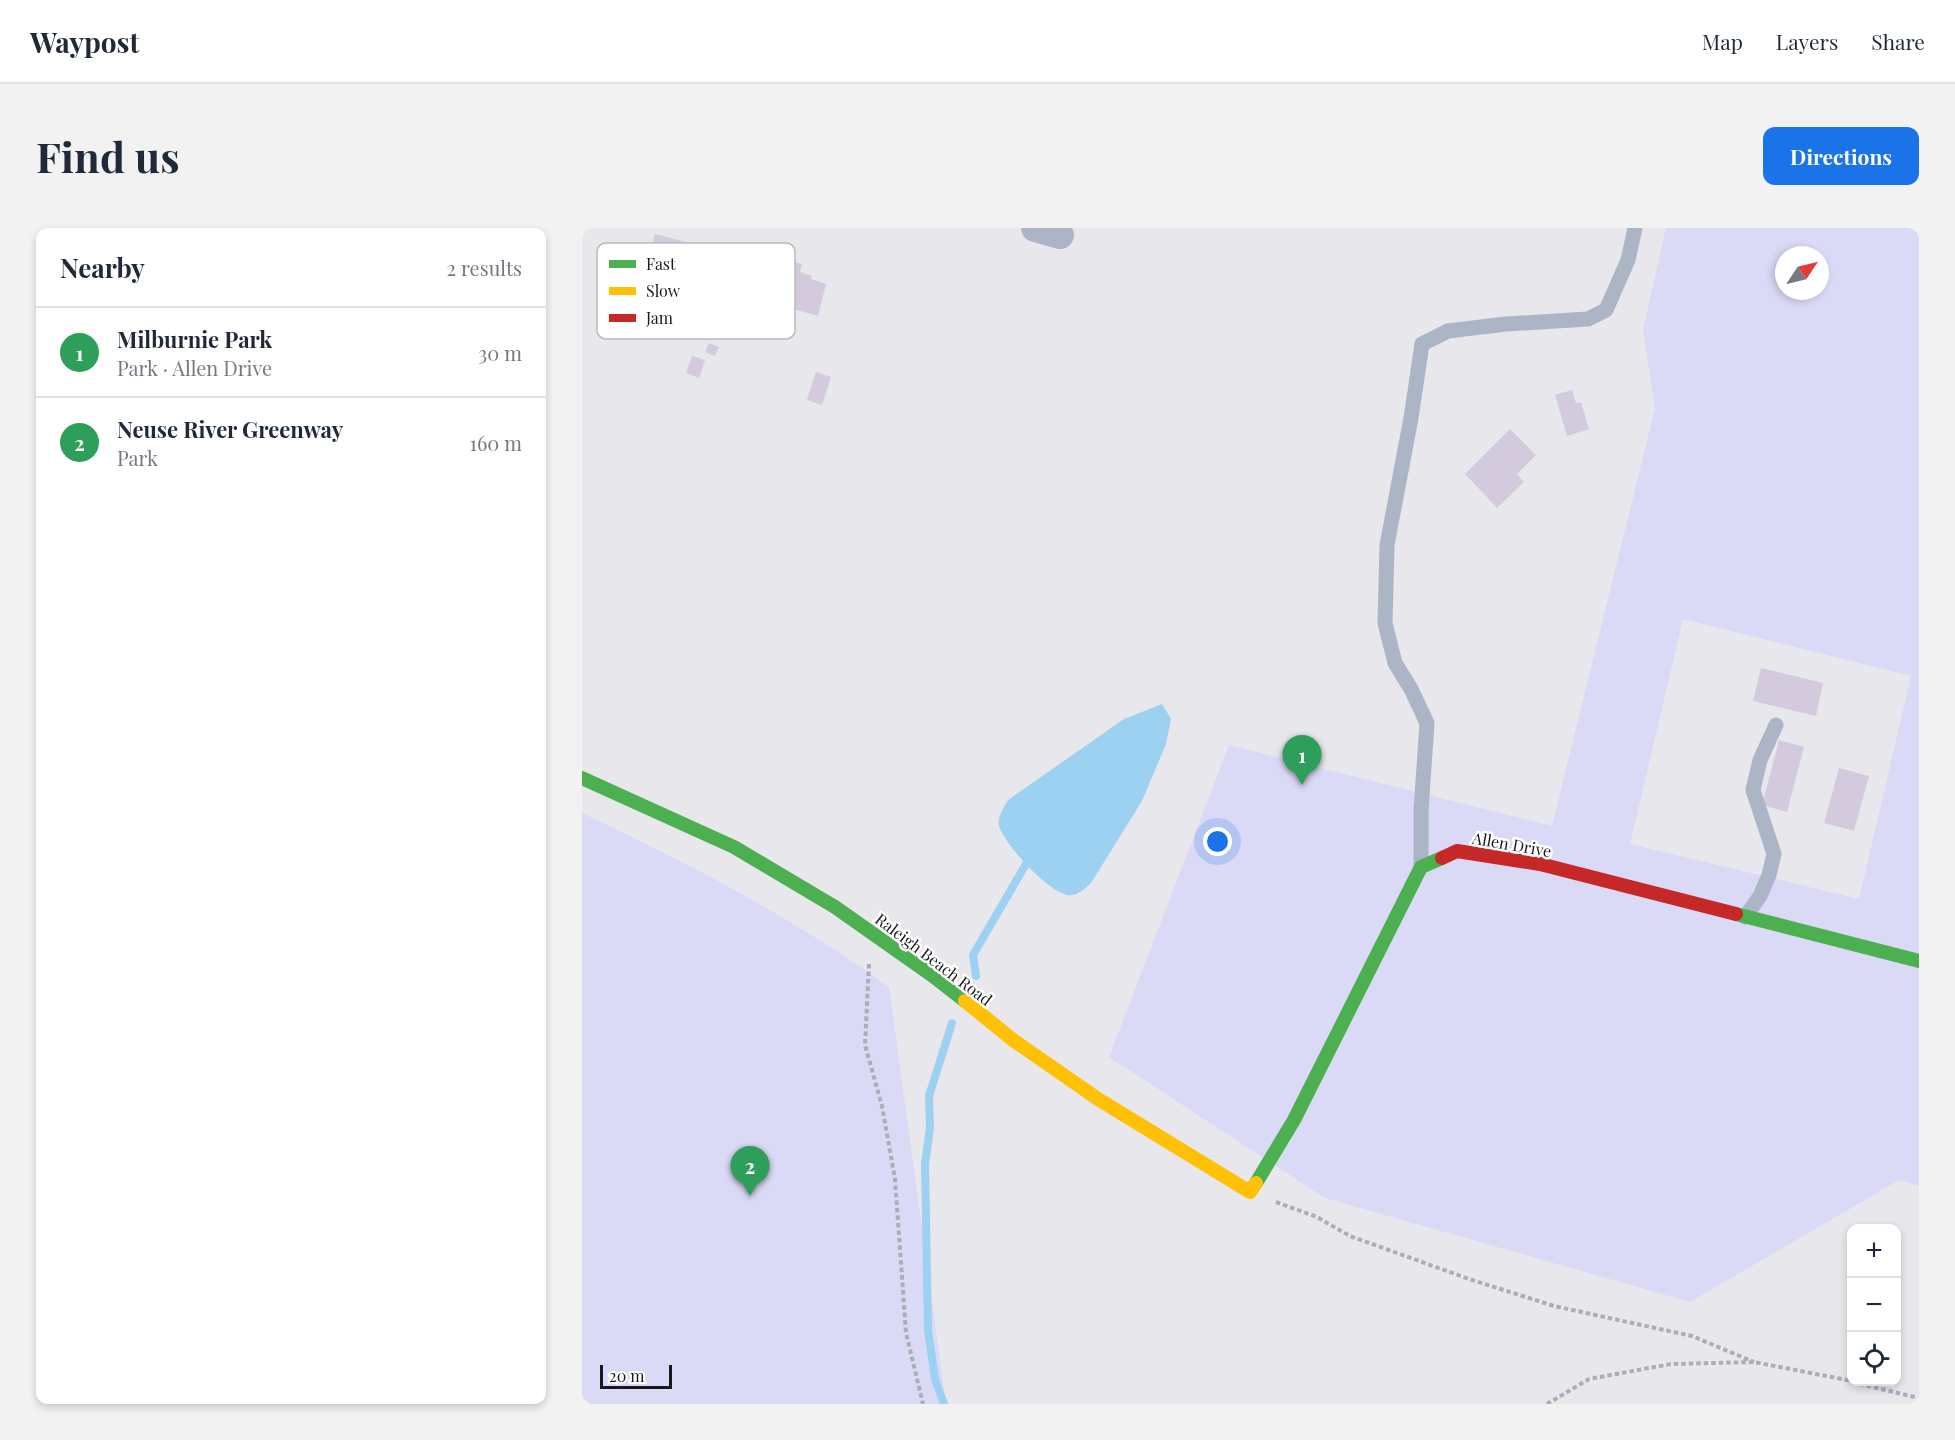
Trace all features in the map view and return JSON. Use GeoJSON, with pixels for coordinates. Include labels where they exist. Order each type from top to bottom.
{"type":"FeatureCollection","features":[{"type":"Feature","properties":{"kind":"street","name":"Raleigh Beach Road"},"geometry":{"type":"LineString","coordinates":[[582,778],[734,847],[835,907],[933,976],[1013,1040],[1079,1086],[1250,1192]]}},
{"type":"Feature","properties":{"kind":"street","name":"Allen Drive"},"geometry":{"type":"LineString","coordinates":[[1421,867],[1457,851],[1532,862],[1919,961]]}},
{"type":"Feature","properties":{"kind":"street"},"geometry":{"type":"LineString","coordinates":[[1250,1192],[1294,1120],[1421,867]]}},
{"type":"Feature","properties":{"kind":"lane"},"geometry":{"type":"LineString","coordinates":[[1421,867],[1420,811],[1426,723],[1411,688],[1395,663],[1384,623],[1387,545],[1411,418],[1422,344],[1448,332],[1506,324],[1587,319],[1606,310],[1628,260],[1635,228]]}},
{"type":"Feature","properties":{"kind":"lane"},"geometry":{"type":"LineString","coordinates":[[1745,917],[1760,896],[1769,875],[1774,854],[1753,790],[1760,760],[1776,724]]}},
{"type":"Feature","properties":{"kind":"path"},"geometry":{"type":"LineString","coordinates":[[875,934],[869,966],[866,1045],[882,1106],[895,1179],[906,1333],[923,1404]]}},
{"type":"Feature","properties":{"kind":"path"},"geometry":{"type":"LineString","coordinates":[[1250,1192],[1317,1217],[1350,1236],[1469,1280],[1554,1306],[1692,1336],[1754,1362],[1847,1381]]}},
{"type":"Feature","properties":{"kind":"path"},"geometry":{"type":"LineString","coordinates":[[1547,1404],[1589,1379],[1671,1364],[1754,1362]]}},
{"type":"Feature","properties":{"kind":"path"},"geometry":{"type":"LineString","coordinates":[[1869,1386],[1919,1398]]}},
{"type":"Feature","properties":{"kind":"shaded area"},"geometry":{"type":"Polygon","coordinates":[[[1666,228],[1919,228],[1919,1186],[1899,1180],[1690,1302],[1325,1198],[1109,1057],[1229,745],[1552,826],[1655,408],[1643,330],[1666,228]],[[1683,619],[1630,844],[1859,899],[1911,676],[1683,619]]]}},
{"type":"Feature","properties":{"kind":"shaded area"},"geometry":{"type":"Polygon","coordinates":[[[1162,704],[1171,719],[1166,744],[1142,801],[1091,883],[1074,895],[1059,892],[1038,876],[1009,844],[999,826],[1003,809],[1008,800],[1124,719],[1162,704]]]}},
{"type":"Feature","properties":{"kind":"shaded area"},"geometry":{"type":"Polygon","coordinates":[[[582,813],[740,893],[816,938],[889,987],[946,1404],[582,1404],[582,813]]]}},
{"type":"Feature","properties":{"kind":"building"},"geometry":{"type":"Polygon","coordinates":[[[655,234],[690,243],[653,243],[655,234]]]}},
{"type":"Feature","properties":{"kind":"building"},"geometry":{"type":"Polygon","coordinates":[[[795,262],[802,264],[800,272],[826,284],[818,316],[795,309],[795,262]]]}},
{"type":"Feature","properties":{"kind":"building"},"geometry":{"type":"Polygon","coordinates":[[[709,343],[719,347],[715,356],[705,352],[709,343]]]}},
{"type":"Feature","properties":{"kind":"building"},"geometry":{"type":"Polygon","coordinates":[[[692,356],[705,360],[699,378],[686,373],[692,356]]]}},
{"type":"Feature","properties":{"kind":"building"},"geometry":{"type":"Polygon","coordinates":[[[816,372],[831,377],[822,405],[807,400],[816,372]]]}},
{"type":"Feature","properties":{"kind":"building"},"geometry":{"type":"Polygon","coordinates":[[[1572,390],[1576,403],[1581,402],[1589,429],[1567,436],[1555,395],[1572,390]]]}},
{"type":"Feature","properties":{"kind":"building"},"geometry":{"type":"Polygon","coordinates":[[[1510,429],[1536,455],[1517,474],[1524,482],[1497,508],[1465,474],[1510,429]]]}},
{"type":"Feature","properties":{"kind":"building"},"geometry":{"type":"Polygon","coordinates":[[[1761,668],[1823,683],[1816,716],[1753,701],[1761,668]]]}},
{"type":"Feature","properties":{"kind":"building"},"geometry":{"type":"Polygon","coordinates":[[[1779,740],[1804,747],[1787,812],[1762,805],[1779,740]]]}},
{"type":"Feature","properties":{"kind":"building"},"geometry":{"type":"Polygon","coordinates":[[[1839,768],[1869,776],[1854,831],[1824,823],[1839,768]]]}},
{"type":"Feature","properties":{"kind":"waterway"},"geometry":{"type":"LineString","coordinates":[[976,976],[973,955],[1026,864],[1033,857]]}},
{"type":"Feature","properties":{"kind":"waterway"},"geometry":{"type":"LineString","coordinates":[[944,1404],[935,1379],[928,1330],[925,1164],[930,1128],[929,1096],[952,1023]]}},
{"type":"Feature","properties":{"kind":"traffic: fast"},"geometry":{"type":"LineString","coordinates":[[582,778],[734,847],[835,907],[965,1001]]}},
{"type":"Feature","properties":{"kind":"traffic: fast"},"geometry":{"type":"LineString","coordinates":[[1256,1183],[1294,1120],[1421,867],[1442,858]]}},
{"type":"Feature","properties":{"kind":"traffic: fast"},"geometry":{"type":"LineString","coordinates":[[1736,914],[1919,961]]}},
{"type":"Feature","properties":{"kind":"traffic: slow"},"geometry":{"type":"LineString","coordinates":[[965,1001],[1013,1040],[1098,1099],[1250,1192],[1256,1183]]}},
{"type":"Feature","properties":{"kind":"traffic: jam"},"geometry":{"type":"LineString","coordinates":[[1442,858],[1457,851],[1540,864],[1736,914]]}},
{"type":"Feature","properties":{"kind":"place","name":"Milburnie Park"},"geometry":{"type":"Point","coordinates":[1302,785]}},
{"type":"Feature","properties":{"kind":"place","name":"Neuse River Greenway"},"geometry":{"type":"Point","coordinates":[750,1196]}}]}
